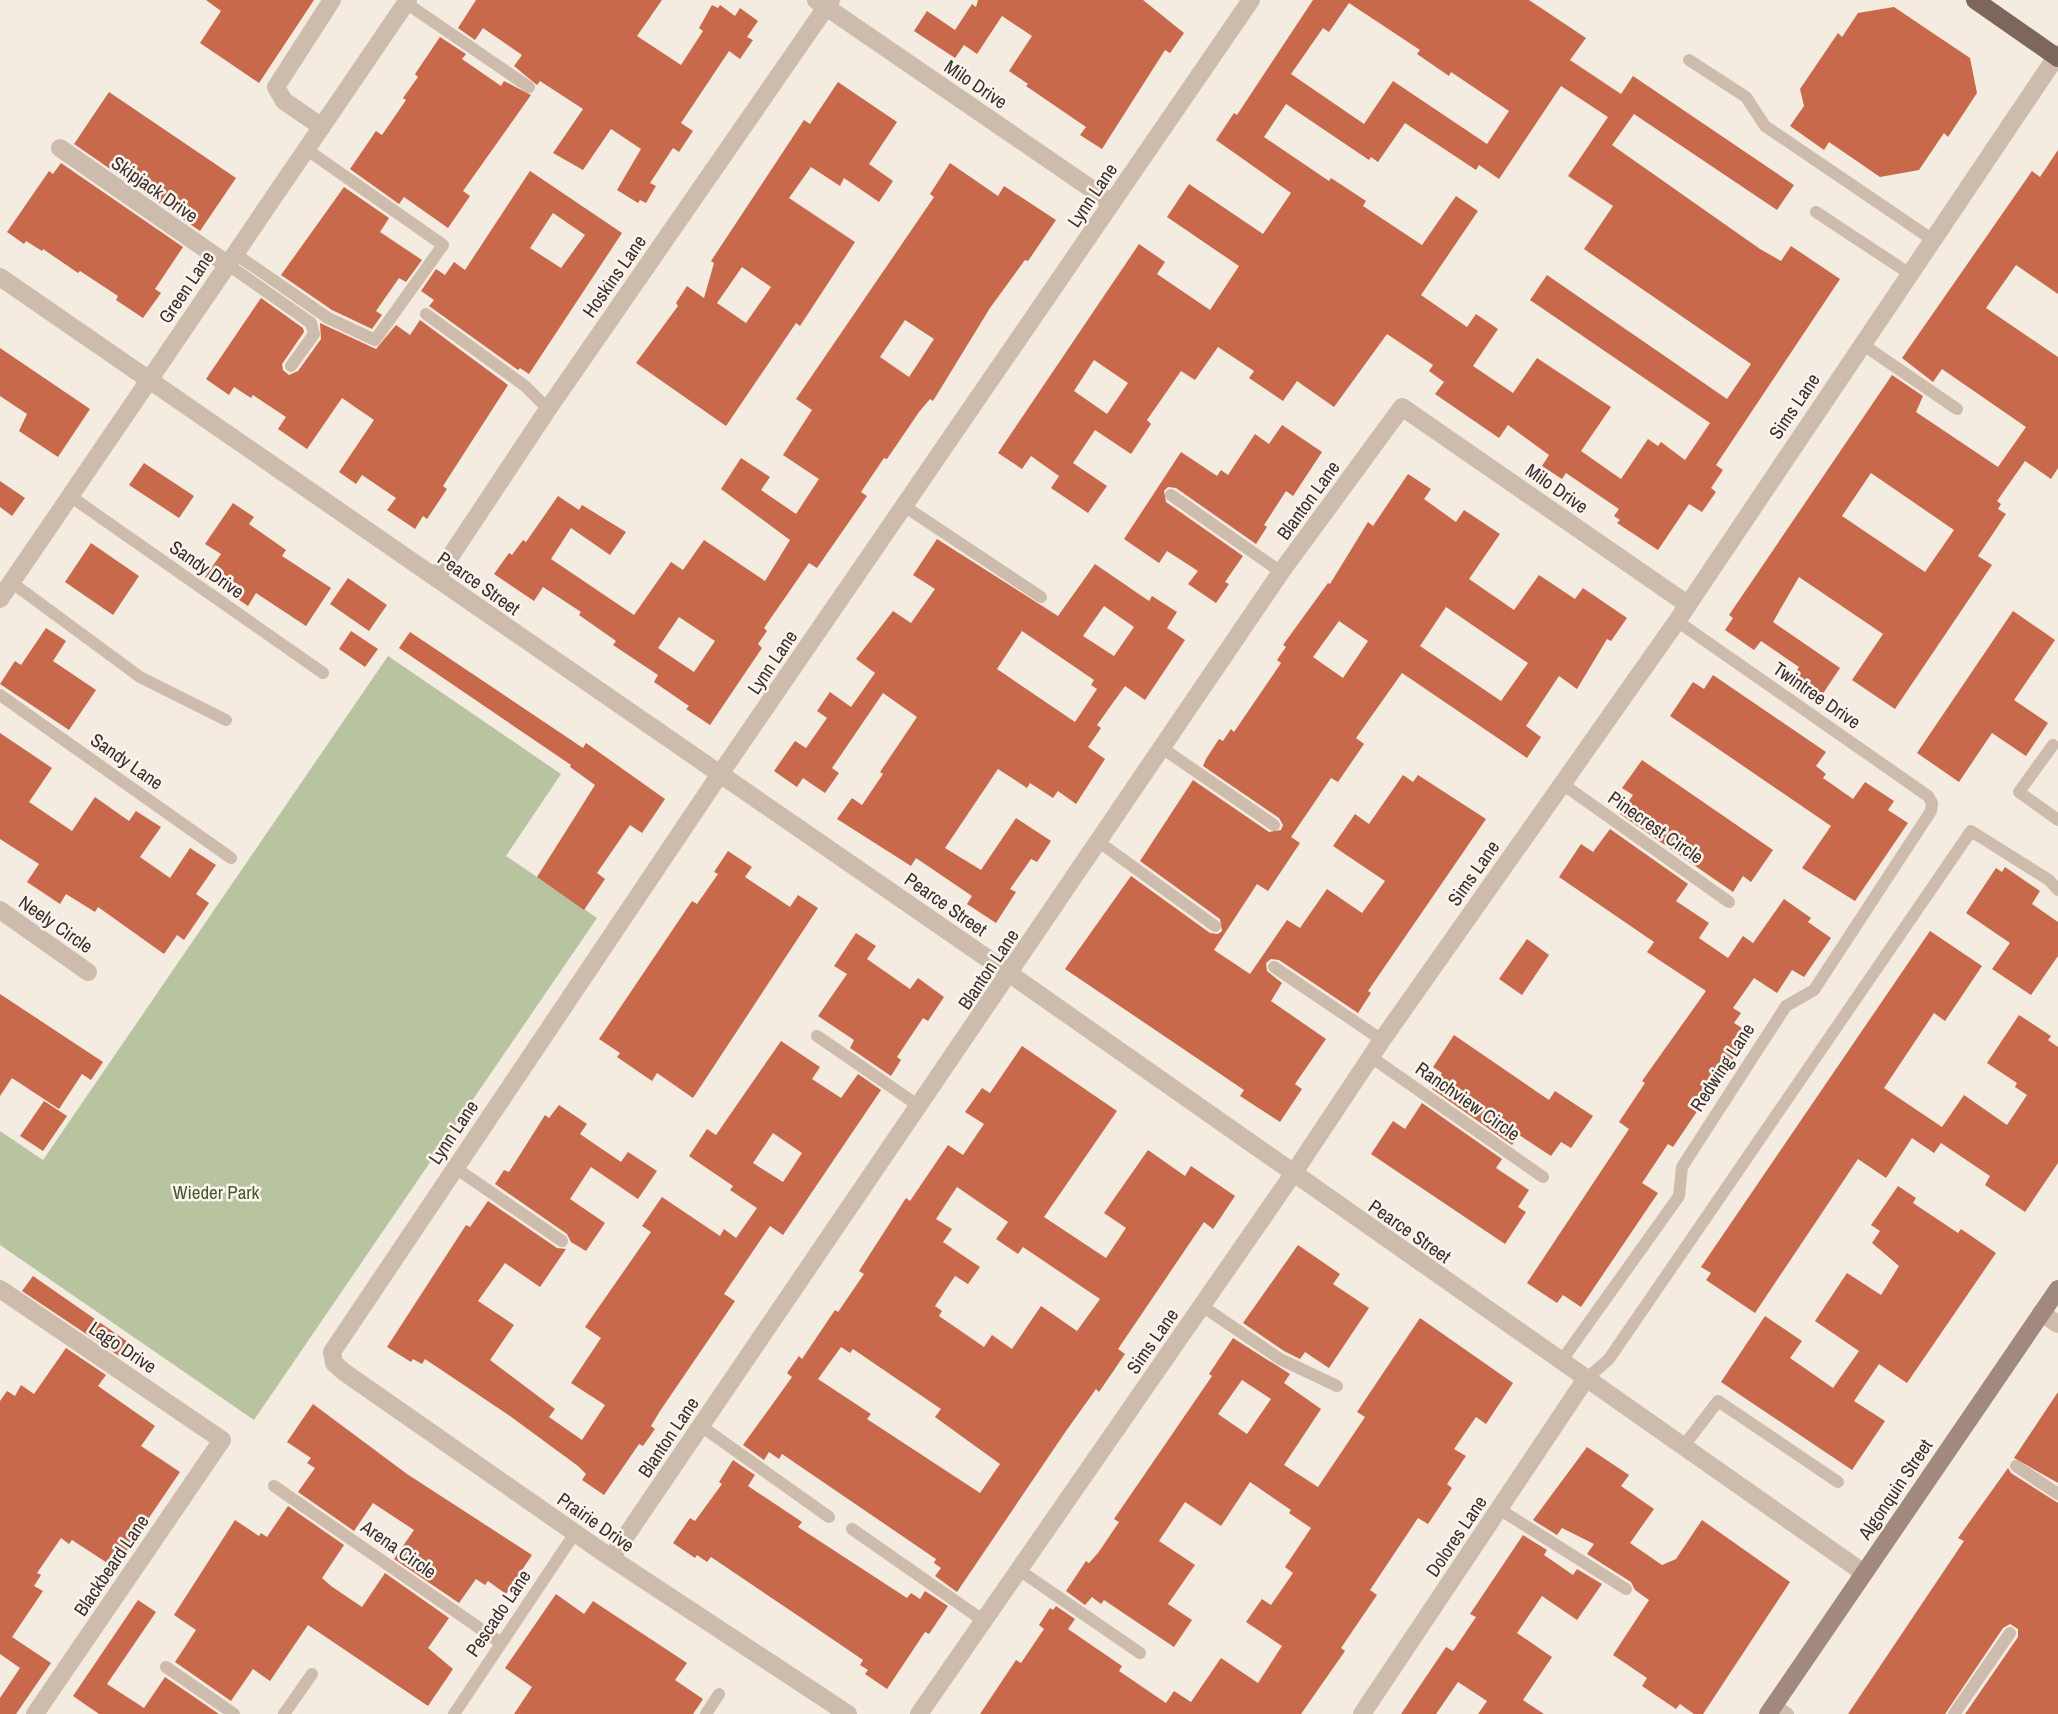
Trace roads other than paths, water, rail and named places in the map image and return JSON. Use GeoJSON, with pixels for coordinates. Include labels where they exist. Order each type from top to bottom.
{"type":"FeatureCollection","features":[{"type":"Feature","properties":{"kind":"main road"},"geometry":{"type":"LineString","coordinates":[[1975,0],[2057,56]]}},
{"type":"Feature","properties":{"kind":"main road","name":"Algonquin Street"},"geometry":{"type":"LineString","coordinates":[[1777,1711],[1864,1573],[2058,1289]]}},
{"type":"Feature","properties":{"kind":"street"},"geometry":{"type":"LineString","coordinates":[[322,127],[284,101],[276,87],[332,0]]}},
{"type":"Feature","properties":{"kind":"street","name":"Lynn Lane"},"geometry":{"type":"LineString","coordinates":[[331,1352],[720,774],[1251,0]]}},
{"type":"Feature","properties":{"kind":"street","name":"Milo Drive"},"geometry":{"type":"LineString","coordinates":[[824,2],[1112,203]]}},
{"type":"Feature","properties":{"kind":"street","name":"Hoskins Lane"},"geometry":{"type":"LineString","coordinates":[[436,578],[824,2]]}},
{"type":"Feature","properties":{"kind":"street","name":"Green Lane"},"geometry":{"type":"LineString","coordinates":[[0,599],[322,127],[401,3]]}},
{"type":"Feature","properties":{"kind":"street","name":"Sims Lane"},"geometry":{"type":"LineString","coordinates":[[919,1714],[1293,1174],[1382,1040],[1677,621],[2057,56]]}},
{"type":"Feature","properties":{"kind":"street","name":"Skipjack Drive"},"geometry":{"type":"LineString","coordinates":[[60,148],[230,259]]}},
{"type":"Feature","properties":{"kind":"street","name":"Pearce Street"},"geometry":{"type":"LineString","coordinates":[[0,277],[1010,974],[1560,1363],[1864,1573]]}},
{"type":"Feature","properties":{"kind":"street","name":"Milo Drive"},"geometry":{"type":"LineString","coordinates":[[1402,407],[1688,604]]}},
{"type":"Feature","properties":{"kind":"street","name":"Blanton Lane"},"geometry":{"type":"LineString","coordinates":[[611,1558],[1281,572],[1402,407]]}},
{"type":"Feature","properties":{"kind":"street","name":"Neely Circle"},"geometry":{"type":"LineString","coordinates":[[0,910],[88,972]]}},
{"type":"Feature","properties":{"kind":"street","name":"Lago Drive"},"geometry":{"type":"LineString","coordinates":[[0,1289],[222,1440]]}},
{"type":"Feature","properties":{"kind":"street"},"geometry":{"type":"LineString","coordinates":[[2041,1313],[2058,1324]]}},
{"type":"Feature","properties":{"kind":"street","name":"Prairie Drive"},"geometry":{"type":"LineString","coordinates":[[331,1352],[334,1363],[344,1372],[611,1558],[848,1714]]}},
{"type":"Feature","properties":{"kind":"street","name":"Dolores Lane"},"geometry":{"type":"LineString","coordinates":[[1362,1714],[1585,1380]]}},
{"type":"Feature","properties":{"kind":"street","name":"Blackbeard Lane"},"geometry":{"type":"LineString","coordinates":[[35,1714],[222,1440]]}},
{"type":"Feature","properties":{"kind":"lane"},"geometry":{"type":"LineString","coordinates":[[401,3],[529,87]]}},
{"type":"Feature","properties":{"kind":"lane"},"geometry":{"type":"LineString","coordinates":[[1689,60],[1746,97],[1766,126],[1933,240]]}},
{"type":"Feature","properties":{"kind":"lane"},"geometry":{"type":"LineString","coordinates":[[230,259],[328,318],[375,340],[443,244],[306,149]]}},
{"type":"Feature","properties":{"kind":"lane"},"geometry":{"type":"LineString","coordinates":[[1816,212],[1910,274]]}},
{"type":"Feature","properties":{"kind":"lane"},"geometry":{"type":"LineString","coordinates":[[230,259],[314,327],[314,334],[291,366]]}},
{"type":"Feature","properties":{"kind":"lane"},"geometry":{"type":"LineString","coordinates":[[426,314],[525,387],[548,409]]}},
{"type":"Feature","properties":{"kind":"lane"},"geometry":{"type":"LineString","coordinates":[[1862,344],[1957,409]]}},
{"type":"Feature","properties":{"kind":"lane"},"geometry":{"type":"LineString","coordinates":[[1171,495],[1281,572]]}},
{"type":"Feature","properties":{"kind":"lane","name":"Sandy Drive"},"geometry":{"type":"LineString","coordinates":[[70,496],[323,673]]}},
{"type":"Feature","properties":{"kind":"lane"},"geometry":{"type":"LineString","coordinates":[[904,506],[1041,597]]}},
{"type":"Feature","properties":{"kind":"lane"},"geometry":{"type":"LineString","coordinates":[[11,582],[140,677],[226,720]]}},
{"type":"Feature","properties":{"kind":"lane","name":"Twintree Drive"},"geometry":{"type":"LineString","coordinates":[[1677,621],[1928,796],[1933,803]]}},
{"type":"Feature","properties":{"kind":"lane","name":"Sandy Lane"},"geometry":{"type":"LineString","coordinates":[[0,695],[231,858]]}},
{"type":"Feature","properties":{"kind":"lane"},"geometry":{"type":"LineString","coordinates":[[2053,745],[2019,792],[2058,820]]}},
{"type":"Feature","properties":{"kind":"lane"},"geometry":{"type":"LineString","coordinates":[[1162,748],[1274,825]]}},
{"type":"Feature","properties":{"kind":"lane","name":"Pinecrest Circle"},"geometry":{"type":"LineString","coordinates":[[1561,783],[1729,902]]}},
{"type":"Feature","properties":{"kind":"lane","name":"Redwing Lane"},"geometry":{"type":"LineString","coordinates":[[1560,1363],[1679,1196],[1682,1167],[1786,1006],[1814,990],[1896,867],[1931,811],[1933,803]]}},
{"type":"Feature","properties":{"kind":"lane"},"geometry":{"type":"LineString","coordinates":[[1585,1380],[1609,1359],[1971,831],[2049,880],[2058,890]]}},
{"type":"Feature","properties":{"kind":"lane"},"geometry":{"type":"LineString","coordinates":[[1099,842],[1215,926]]}},
{"type":"Feature","properties":{"kind":"lane"},"geometry":{"type":"LineString","coordinates":[[1274,967],[1382,1040]]}},
{"type":"Feature","properties":{"kind":"lane"},"geometry":{"type":"LineString","coordinates":[[817,1036],[919,1106]]}},
{"type":"Feature","properties":{"kind":"lane","name":"Ranchview Circle"},"geometry":{"type":"LineString","coordinates":[[1371,1057],[1543,1177]]}},
{"type":"Feature","properties":{"kind":"lane"},"geometry":{"type":"LineString","coordinates":[[454,1167],[562,1241]]}},
{"type":"Feature","properties":{"kind":"lane"},"geometry":{"type":"LineString","coordinates":[[1202,1306],[1280,1359],[1337,1386]]}},
{"type":"Feature","properties":{"kind":"lane"},"geometry":{"type":"LineString","coordinates":[[1683,1447],[1718,1401],[1838,1482]]}},
{"type":"Feature","properties":{"kind":"lane"},"geometry":{"type":"LineString","coordinates":[[701,1426],[829,1517]]}},
{"type":"Feature","properties":{"kind":"lane"},"geometry":{"type":"LineString","coordinates":[[2016,1466],[2058,1494]]}},
{"type":"Feature","properties":{"kind":"lane","name":"Arena Circle"},"geometry":{"type":"LineString","coordinates":[[274,1486],[501,1643]]}},
{"type":"Feature","properties":{"kind":"lane"},"geometry":{"type":"LineString","coordinates":[[1499,1509],[1626,1589]]}},
{"type":"Feature","properties":{"kind":"lane"},"geometry":{"type":"LineString","coordinates":[[852,1529],[984,1621]]}},
{"type":"Feature","properties":{"kind":"lane","name":"Pescado Lane"},"geometry":{"type":"LineString","coordinates":[[454,1714],[575,1533]]}},
{"type":"Feature","properties":{"kind":"lane"},"geometry":{"type":"LineString","coordinates":[[1019,1570],[1140,1653]]}},
{"type":"Feature","properties":{"kind":"lane"},"geometry":{"type":"LineString","coordinates":[[1955,1714],[2010,1633]]}},
{"type":"Feature","properties":{"kind":"lane"},"geometry":{"type":"LineString","coordinates":[[166,1667],[234,1714]]}},
{"type":"Feature","properties":{"kind":"lane"},"geometry":{"type":"LineString","coordinates":[[284,1714],[312,1674]]}},
{"type":"Feature","properties":{"kind":"lane"},"geometry":{"type":"LineString","coordinates":[[706,1714],[719,1694]]}},
{"type":"Feature","properties":{"kind":"park label","name":"Wieder Park"},"geometry":{"type":"Point","coordinates":[216,1192]}}]}
